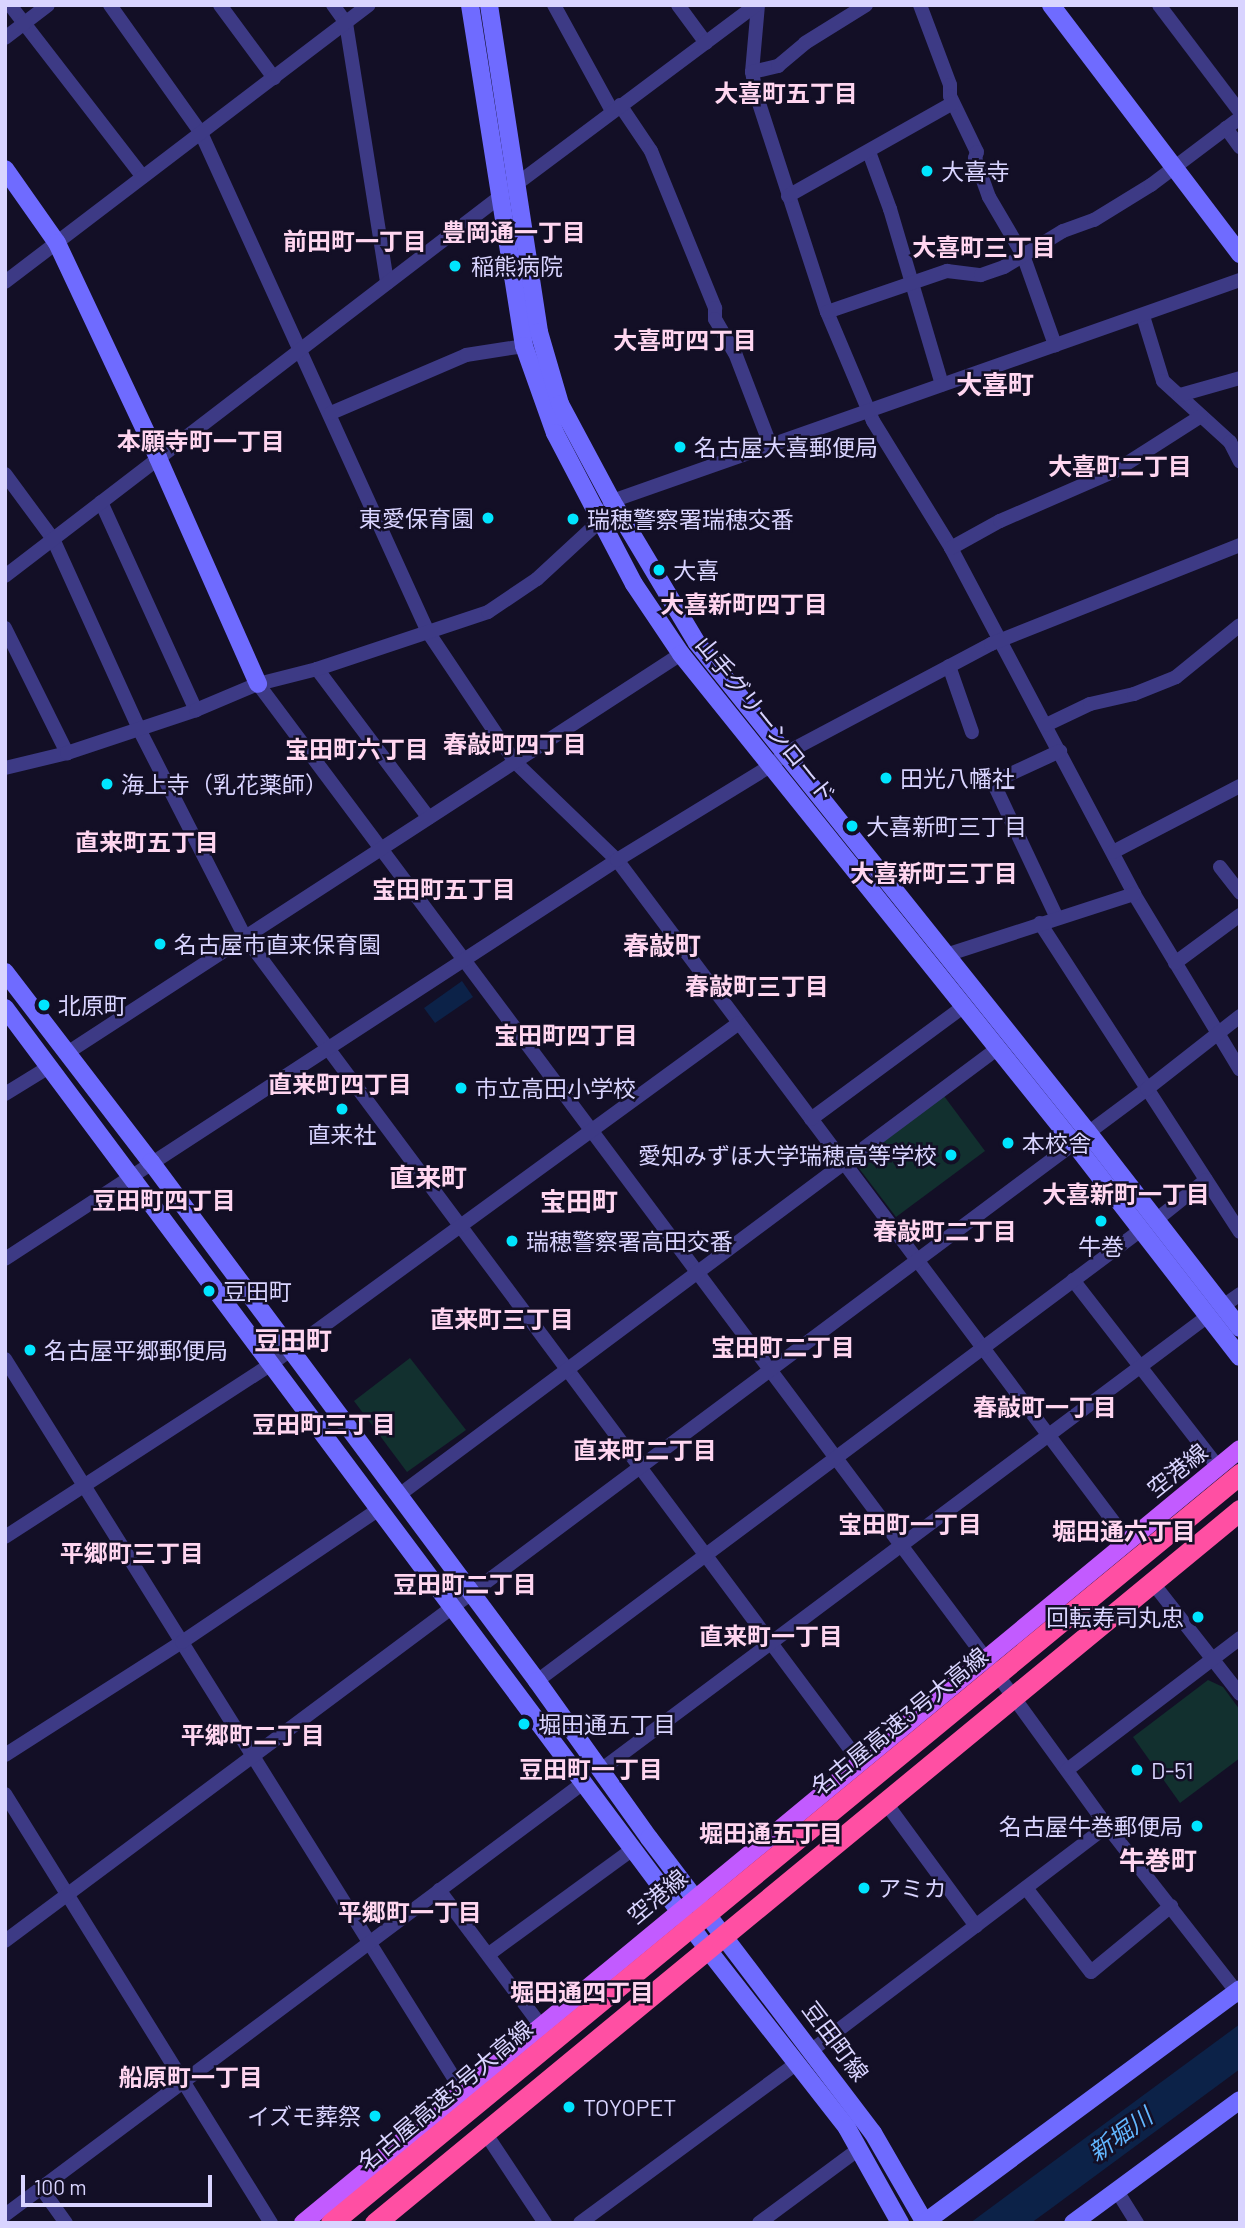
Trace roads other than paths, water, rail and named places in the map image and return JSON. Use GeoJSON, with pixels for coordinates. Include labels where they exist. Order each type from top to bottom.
{"type":"FeatureCollection","features":[{"type":"Feature","properties":{"kind":"highway","name":"名古屋高速3号大高線"},"geometry":{"type":"LineString","coordinates":[[331,2223],[1240,1474]]}},
{"type":"Feature","properties":{"kind":"highway"},"geometry":{"type":"LineString","coordinates":[[558,2061],[770,1877],[1060,1639],[1240,1514]]}},
{"type":"Feature","properties":{"kind":"highway"},"geometry":{"type":"LineString","coordinates":[[375,2223],[1240,1514]]}},
{"type":"Feature","properties":{"kind":"main road","name":"空港線"},"geometry":{"type":"LineString","coordinates":[[303,2223],[678,1910],[1240,1450]]}},
{"type":"Feature","properties":{"kind":"main road"},"geometry":{"type":"LineString","coordinates":[[391,2223],[728,1940],[891,1810],[1240,1514]]}},
{"type":"Feature","properties":{"kind":"street"},"geometry":{"type":"LineString","coordinates":[[10,5],[143,177]]}},
{"type":"Feature","properties":{"kind":"street"},"geometry":{"type":"LineString","coordinates":[[5,38],[48,5]]}},
{"type":"Feature","properties":{"kind":"street"},"geometry":{"type":"LineString","coordinates":[[110,5],[201,133],[428,632],[515,762],[617,860],[1009,1384],[1013,1384],[1022,1395],[1047,1434],[1128,1541]]}},
{"type":"Feature","properties":{"kind":"street"},"geometry":{"type":"LineString","coordinates":[[220,5],[274,78]]}},
{"type":"Feature","properties":{"kind":"street"},"geometry":{"type":"LineString","coordinates":[[333,5],[346,23],[387,283]]}},
{"type":"Feature","properties":{"kind":"street"},"geometry":{"type":"LineString","coordinates":[[6,279],[369,5]]}},
{"type":"Feature","properties":{"kind":"street","name":"山手グリーンロード"},"geometry":{"type":"LineString","coordinates":[[470,5],[524,346],[555,433],[634,584],[681,654],[779,759],[946,955],[1080,1137],[1215,1311],[1240,1357]]}},
{"type":"Feature","properties":{"kind":"street","name":"山手グリーンロード"},"geometry":{"type":"LineString","coordinates":[[489,5],[539,332],[561,404],[612,501],[697,643],[779,759],[996,1049],[1080,1137]]}},
{"type":"Feature","properties":{"kind":"street"},"geometry":{"type":"LineString","coordinates":[[554,5],[616,108],[652,151],[715,308],[715,319],[735,353],[770,444]]}},
{"type":"Feature","properties":{"kind":"street"},"geometry":{"type":"LineString","coordinates":[[678,5],[706,43]]}},
{"type":"Feature","properties":{"kind":"street"},"geometry":{"type":"LineString","coordinates":[[5,576],[616,108],[757,5]]}},
{"type":"Feature","properties":{"kind":"street"},"geometry":{"type":"LineString","coordinates":[[757,5],[752,72],[788,197],[827,312],[869,411],[951,548],[1134,894],[1240,1070]]}},
{"type":"Feature","properties":{"kind":"street"},"geometry":{"type":"LineString","coordinates":[[752,72],[778,66],[805,43],[866,5]]}},
{"type":"Feature","properties":{"kind":"street"},"geometry":{"type":"LineString","coordinates":[[920,5],[950,85],[953,103],[977,152],[975,158],[989,197],[1023,254],[1055,345]]}},
{"type":"Feature","properties":{"kind":"street"},"geometry":{"type":"LineString","coordinates":[[1051,5],[1240,254]]}},
{"type":"Feature","properties":{"kind":"street"},"geometry":{"type":"LineString","coordinates":[[1159,5],[1240,112]]}},
{"type":"Feature","properties":{"kind":"street"},"geometry":{"type":"LineString","coordinates":[[788,197],[953,103]]}},
{"type":"Feature","properties":{"kind":"street"},"geometry":{"type":"LineString","coordinates":[[827,312],[947,271],[981,275],[1004,267],[1063,231],[1094,220],[1151,185],[1240,118]]}},
{"type":"Feature","properties":{"kind":"street"},"geometry":{"type":"LineString","coordinates":[[1226,128],[1240,147]]}},
{"type":"Feature","properties":{"kind":"street"},"geometry":{"type":"LineString","coordinates":[[869,152],[913,281],[943,384]]}},
{"type":"Feature","properties":{"kind":"street"},"geometry":{"type":"LineString","coordinates":[[5,169],[57,243],[158,458],[258,684],[986,1659],[1107,1826],[1239,1992],[925,2222]]}},
{"type":"Feature","properties":{"kind":"street"},"geometry":{"type":"LineString","coordinates":[[6,767],[67,753],[196,710],[258,684],[317,669],[488,612],[537,579],[601,520],[612,501],[1240,281]]}},
{"type":"Feature","properties":{"kind":"street"},"geometry":{"type":"LineString","coordinates":[[1143,316],[1163,381],[1230,442],[1240,462]]}},
{"type":"Feature","properties":{"kind":"street"},"geometry":{"type":"LineString","coordinates":[[331,414],[466,355],[524,346]]}},
{"type":"Feature","properties":{"kind":"street"},"geometry":{"type":"LineString","coordinates":[[1180,395],[1240,378]]}},
{"type":"Feature","properties":{"kind":"street"},"geometry":{"type":"LineString","coordinates":[[951,548],[1000,521],[1115,471],[1201,416]]}},
{"type":"Feature","properties":{"kind":"street"},"geometry":{"type":"LineString","coordinates":[[5,474],[53,539],[139,729],[245,937],[859,1761]]}},
{"type":"Feature","properties":{"kind":"street"},"geometry":{"type":"LineString","coordinates":[[101,502],[196,710]]}},
{"type":"Feature","properties":{"kind":"street"},"geometry":{"type":"LineString","coordinates":[[5,1259],[617,860],[779,759],[948,666],[1000,641],[1240,545]]}},
{"type":"Feature","properties":{"kind":"street"},"geometry":{"type":"LineString","coordinates":[[1046,725],[1090,705],[1134,694],[1176,677],[1240,625]]}},
{"type":"Feature","properties":{"kind":"street"},"geometry":{"type":"LineString","coordinates":[[5,628],[67,753]]}},
{"type":"Feature","properties":{"kind":"street"},"geometry":{"type":"LineString","coordinates":[[67,1053],[681,654]]}},
{"type":"Feature","properties":{"kind":"street"},"geometry":{"type":"LineString","coordinates":[[948,666],[972,732]]}},
{"type":"Feature","properties":{"kind":"street"},"geometry":{"type":"LineString","coordinates":[[317,669],[429,818]]}},
{"type":"Feature","properties":{"kind":"street"},"geometry":{"type":"LineString","coordinates":[[1057,918],[993,782],[1060,751]]}},
{"type":"Feature","properties":{"kind":"street"},"geometry":{"type":"LineString","coordinates":[[1113,852],[1240,786]]}},
{"type":"Feature","properties":{"kind":"street"},"geometry":{"type":"LineString","coordinates":[[1220,867],[1240,894]]}},
{"type":"Feature","properties":{"kind":"street"},"geometry":{"type":"LineString","coordinates":[[946,955],[1134,894]]}},
{"type":"Feature","properties":{"kind":"street"},"geometry":{"type":"LineString","coordinates":[[1175,963],[1240,915]]}},
{"type":"Feature","properties":{"kind":"street"},"geometry":{"type":"LineString","coordinates":[[1040,923],[1240,1232]]}},
{"type":"Feature","properties":{"kind":"street","name":"豆田町線"},"geometry":{"type":"LineString","coordinates":[[5,972],[151,1162],[812,2050],[873,2133],[925,2222]]}},
{"type":"Feature","properties":{"kind":"street","name":"豆田町線"},"geometry":{"type":"LineString","coordinates":[[5,1007],[633,1850],[797,2063],[859,2149],[900,2223]]}},
{"type":"Feature","properties":{"kind":"street"},"geometry":{"type":"LineString","coordinates":[[811,1119],[963,1007]]}},
{"type":"Feature","properties":{"kind":"street"},"geometry":{"type":"LineString","coordinates":[[5,1941],[1147,1089],[1240,1016]]}},
{"type":"Feature","properties":{"kind":"street"},"geometry":{"type":"LineString","coordinates":[[5,1537],[271,1364],[739,1023]]}},
{"type":"Feature","properties":{"kind":"street"},"geometry":{"type":"LineString","coordinates":[[400,1495],[996,1049]]}},
{"type":"Feature","properties":{"kind":"street"},"geometry":{"type":"LineString","coordinates":[[5,1094],[49,1067]]}},
{"type":"Feature","properties":{"kind":"street"},"geometry":{"type":"LineString","coordinates":[[537,1681],[1206,1180]]}},
{"type":"Feature","properties":{"kind":"street"},"geometry":{"type":"LineString","coordinates":[[1073,1280],[1218,1468]]}},
{"type":"Feature","properties":{"kind":"street"},"geometry":{"type":"LineString","coordinates":[[602,1769],[1047,1434],[1240,1294]]}},
{"type":"Feature","properties":{"kind":"street","name":"山手グリーンロード"},"geometry":{"type":"LineString","coordinates":[[1215,1311],[1240,1328]]}},
{"type":"Feature","properties":{"kind":"street"},"geometry":{"type":"LineString","coordinates":[[5,1359],[462,2091]]}},
{"type":"Feature","properties":{"kind":"street"},"geometry":{"type":"LineString","coordinates":[[5,1755],[182,1642],[379,1509]]}},
{"type":"Feature","properties":{"kind":"street"},"geometry":{"type":"LineString","coordinates":[[1156,1587],[1240,1694]]}},
{"type":"Feature","properties":{"kind":"street"},"geometry":{"type":"LineString","coordinates":[[1067,1770],[1240,1638]]}},
{"type":"Feature","properties":{"kind":"street"},"geometry":{"type":"LineString","coordinates":[[5,2215],[583,1783]]}},
{"type":"Feature","properties":{"kind":"street"},"geometry":{"type":"LineString","coordinates":[[7,1799],[271,2223]]}},
{"type":"Feature","properties":{"kind":"street"},"geometry":{"type":"LineString","coordinates":[[891,1810],[976,1926]]}},
{"type":"Feature","properties":{"kind":"street"},"geometry":{"type":"LineString","coordinates":[[812,2050],[1107,1826]]}},
{"type":"Feature","properties":{"kind":"street"},"geometry":{"type":"LineString","coordinates":[[489,1954],[633,1850]]}},
{"type":"Feature","properties":{"kind":"street"},"geometry":{"type":"LineString","coordinates":[[1026,1888],[1091,1972],[1171,1906]]}},
{"type":"Feature","properties":{"kind":"street"},"geometry":{"type":"LineString","coordinates":[[439,1890],[541,2026]]}},
{"type":"Feature","properties":{"kind":"street"},"geometry":{"type":"LineString","coordinates":[[580,2223],[797,2063]]}},
{"type":"Feature","properties":{"kind":"street"},"geometry":{"type":"LineString","coordinates":[[1073,2223],[1240,2100]]}},
{"type":"Feature","properties":{"kind":"street"},"geometry":{"type":"LineString","coordinates":[[490,2140],[545,2223]]}},
{"type":"Feature","properties":{"kind":"street"},"geometry":{"type":"LineString","coordinates":[[759,2223],[859,2149]]}},
{"type":"Feature","properties":{"kind":"street"},"geometry":{"type":"LineString","coordinates":[[41,2188],[66,2223]]}},
{"type":"Feature","properties":{"kind":"street"},"geometry":{"type":"LineString","coordinates":[[1117,2191],[1137,2223]]}},
{"type":"Feature","properties":{"kind":"water"},"geometry":{"type":"Polygon","coordinates":[[[462,981],[473,997],[435,1023],[424,1008],[462,981]]]}},
{"type":"Feature","properties":{"kind":"water","name":"新堀川"},"geometry":{"type":"Polygon","coordinates":[[[1240,2024],[1240,2069],[1049,2210],[1031,2223],[970,2223],[1240,2024]]]}},
{"type":"Feature","properties":{"kind":"place","name":"大喜寺"},"geometry":{"type":"Point","coordinates":[927,171]}},
{"type":"Feature","properties":{"kind":"place","name":"稲熊病院"},"geometry":{"type":"Point","coordinates":[455,266]}},
{"type":"Feature","properties":{"kind":"place","name":"名古屋大喜郵便局"},"geometry":{"type":"Point","coordinates":[680,447]}},
{"type":"Feature","properties":{"kind":"place","name":"東愛保育園"},"geometry":{"type":"Point","coordinates":[488,518]}},
{"type":"Feature","properties":{"kind":"place","name":"瑞穂警察署瑞穂交番"},"geometry":{"type":"Point","coordinates":[573,519]}},
{"type":"Feature","properties":{"kind":"place","name":"大喜"},"geometry":{"type":"Point","coordinates":[659,570]}},
{"type":"Feature","properties":{"kind":"place","name":"田光八幡社"},"geometry":{"type":"Point","coordinates":[886,778]}},
{"type":"Feature","properties":{"kind":"place","name":"海上寺（乳花薬師）"},"geometry":{"type":"Point","coordinates":[107,784]}},
{"type":"Feature","properties":{"kind":"place","name":"大喜新町三丁目"},"geometry":{"type":"Point","coordinates":[852,826]}},
{"type":"Feature","properties":{"kind":"place","name":"名古屋市直来保育園"},"geometry":{"type":"Point","coordinates":[160,944]}},
{"type":"Feature","properties":{"kind":"place","name":"北原町"},"geometry":{"type":"Point","coordinates":[44,1005]}},
{"type":"Feature","properties":{"kind":"place","name":"市立高田小学校"},"geometry":{"type":"Point","coordinates":[461,1088]}},
{"type":"Feature","properties":{"kind":"place","name":"直来社"},"geometry":{"type":"Point","coordinates":[342,1109]}},
{"type":"Feature","properties":{"kind":"place","name":"本校舎"},"geometry":{"type":"Point","coordinates":[1008,1143]}},
{"type":"Feature","properties":{"kind":"place","name":"愛知みずほ大学瑞穂高等学校"},"geometry":{"type":"Point","coordinates":[951,1155]}},
{"type":"Feature","properties":{"kind":"place","name":"牛巻"},"geometry":{"type":"Point","coordinates":[1101,1221]}},
{"type":"Feature","properties":{"kind":"place","name":"瑞穂警察署高田交番"},"geometry":{"type":"Point","coordinates":[512,1241]}},
{"type":"Feature","properties":{"kind":"place","name":"豆田町"},"geometry":{"type":"Point","coordinates":[209,1291]}},
{"type":"Feature","properties":{"kind":"place","name":"名古屋平郷郵便局"},"geometry":{"type":"Point","coordinates":[30,1350]}},
{"type":"Feature","properties":{"kind":"place","name":"回転寿司丸忠"},"geometry":{"type":"Point","coordinates":[1198,1617]}},
{"type":"Feature","properties":{"kind":"place","name":"堀田通五丁目"},"geometry":{"type":"Point","coordinates":[524,1724]}},
{"type":"Feature","properties":{"kind":"place","name":"D-51"},"geometry":{"type":"Point","coordinates":[1137,1770]}},
{"type":"Feature","properties":{"kind":"place","name":"名古屋牛巻郵便局"},"geometry":{"type":"Point","coordinates":[1197,1826]}},
{"type":"Feature","properties":{"kind":"place","name":"アミカ"},"geometry":{"type":"Point","coordinates":[864,1888]}},
{"type":"Feature","properties":{"kind":"place","name":"TOYOPET"},"geometry":{"type":"Point","coordinates":[569,2107]}},
{"type":"Feature","properties":{"kind":"place","name":"イズモ葬祭"},"geometry":{"type":"Point","coordinates":[375,2116]}},
{"type":"Feature","properties":{"kind":"district","name":"大喜町五丁目"},"geometry":{"type":"Point","coordinates":[786,93]}},
{"type":"Feature","properties":{"kind":"district","name":"豊岡通一丁目"},"geometry":{"type":"Point","coordinates":[514,232]}},
{"type":"Feature","properties":{"kind":"district","name":"前田町一丁目"},"geometry":{"type":"Point","coordinates":[355,241]}},
{"type":"Feature","properties":{"kind":"district","name":"大喜町三丁目"},"geometry":{"type":"Point","coordinates":[984,247]}},
{"type":"Feature","properties":{"kind":"district","name":"大喜町四丁目"},"geometry":{"type":"Point","coordinates":[685,340]}},
{"type":"Feature","properties":{"kind":"district","name":"大喜町"},"geometry":{"type":"Point","coordinates":[995,384]}},
{"type":"Feature","properties":{"kind":"district","name":"本願寺町一丁目"},"geometry":{"type":"Point","coordinates":[201,441]}},
{"type":"Feature","properties":{"kind":"district","name":"大喜町二丁目"},"geometry":{"type":"Point","coordinates":[1120,466]}},
{"type":"Feature","properties":{"kind":"district","name":"大喜新町四丁目"},"geometry":{"type":"Point","coordinates":[744,604]}},
{"type":"Feature","properties":{"kind":"district","name":"春敲町四丁目"},"geometry":{"type":"Point","coordinates":[515,744]}},
{"type":"Feature","properties":{"kind":"district","name":"宝田町六丁目"},"geometry":{"type":"Point","coordinates":[357,749]}},
{"type":"Feature","properties":{"kind":"district","name":"直来町五丁目"},"geometry":{"type":"Point","coordinates":[147,842]}},
{"type":"Feature","properties":{"kind":"district","name":"大喜新町三丁目"},"geometry":{"type":"Point","coordinates":[934,873]}},
{"type":"Feature","properties":{"kind":"district","name":"宝田町五丁目"},"geometry":{"type":"Point","coordinates":[444,889]}},
{"type":"Feature","properties":{"kind":"district","name":"春敲町"},"geometry":{"type":"Point","coordinates":[662,945]}},
{"type":"Feature","properties":{"kind":"district","name":"春敲町三丁目"},"geometry":{"type":"Point","coordinates":[757,986]}},
{"type":"Feature","properties":{"kind":"district","name":"宝田町四丁目"},"geometry":{"type":"Point","coordinates":[566,1035]}},
{"type":"Feature","properties":{"kind":"district","name":"直来町四丁目"},"geometry":{"type":"Point","coordinates":[340,1084]}},
{"type":"Feature","properties":{"kind":"district","name":"直来町"},"geometry":{"type":"Point","coordinates":[428,1177]}},
{"type":"Feature","properties":{"kind":"district","name":"大喜新町一丁目"},"geometry":{"type":"Point","coordinates":[1126,1194]}},
{"type":"Feature","properties":{"kind":"district","name":"豆田町四丁目"},"geometry":{"type":"Point","coordinates":[164,1200]}},
{"type":"Feature","properties":{"kind":"district","name":"宝田町"},"geometry":{"type":"Point","coordinates":[579,1201]}},
{"type":"Feature","properties":{"kind":"district","name":"春敲町二丁目"},"geometry":{"type":"Point","coordinates":[945,1231]}},
{"type":"Feature","properties":{"kind":"district","name":"直来町三丁目"},"geometry":{"type":"Point","coordinates":[502,1319]}},
{"type":"Feature","properties":{"kind":"district","name":"豆田町"},"geometry":{"type":"Point","coordinates":[293,1340]}},
{"type":"Feature","properties":{"kind":"district","name":"宝田町二丁目"},"geometry":{"type":"Point","coordinates":[783,1347]}},
{"type":"Feature","properties":{"kind":"district","name":"春敲町一丁目"},"geometry":{"type":"Point","coordinates":[1045,1407]}},
{"type":"Feature","properties":{"kind":"district","name":"豆田町三丁目"},"geometry":{"type":"Point","coordinates":[324,1424]}},
{"type":"Feature","properties":{"kind":"district","name":"直来町二丁目"},"geometry":{"type":"Point","coordinates":[645,1450]}},
{"type":"Feature","properties":{"kind":"district","name":"宝田町一丁目"},"geometry":{"type":"Point","coordinates":[910,1524]}},
{"type":"Feature","properties":{"kind":"district","name":"堀田通六丁目"},"geometry":{"type":"Point","coordinates":[1124,1531]}},
{"type":"Feature","properties":{"kind":"district","name":"平郷町三丁目"},"geometry":{"type":"Point","coordinates":[132,1553]}},
{"type":"Feature","properties":{"kind":"district","name":"豆田町二丁目"},"geometry":{"type":"Point","coordinates":[465,1584]}},
{"type":"Feature","properties":{"kind":"district","name":"直来町一丁目"},"geometry":{"type":"Point","coordinates":[771,1636]}},
{"type":"Feature","properties":{"kind":"district","name":"平郷町二丁目"},"geometry":{"type":"Point","coordinates":[253,1735]}},
{"type":"Feature","properties":{"kind":"district","name":"豆田町一丁目"},"geometry":{"type":"Point","coordinates":[591,1769]}},
{"type":"Feature","properties":{"kind":"district","name":"堀田通五丁目"},"geometry":{"type":"Point","coordinates":[771,1833]}},
{"type":"Feature","properties":{"kind":"district","name":"牛巻町"},"geometry":{"type":"Point","coordinates":[1158,1860]}},
{"type":"Feature","properties":{"kind":"district","name":"平郷町一丁目"},"geometry":{"type":"Point","coordinates":[410,1912]}},
{"type":"Feature","properties":{"kind":"district","name":"堀田通四丁目"},"geometry":{"type":"Point","coordinates":[582,1992]}},
{"type":"Feature","properties":{"kind":"district","name":"船原町一丁目"},"geometry":{"type":"Point","coordinates":[191,2077]}}]}
